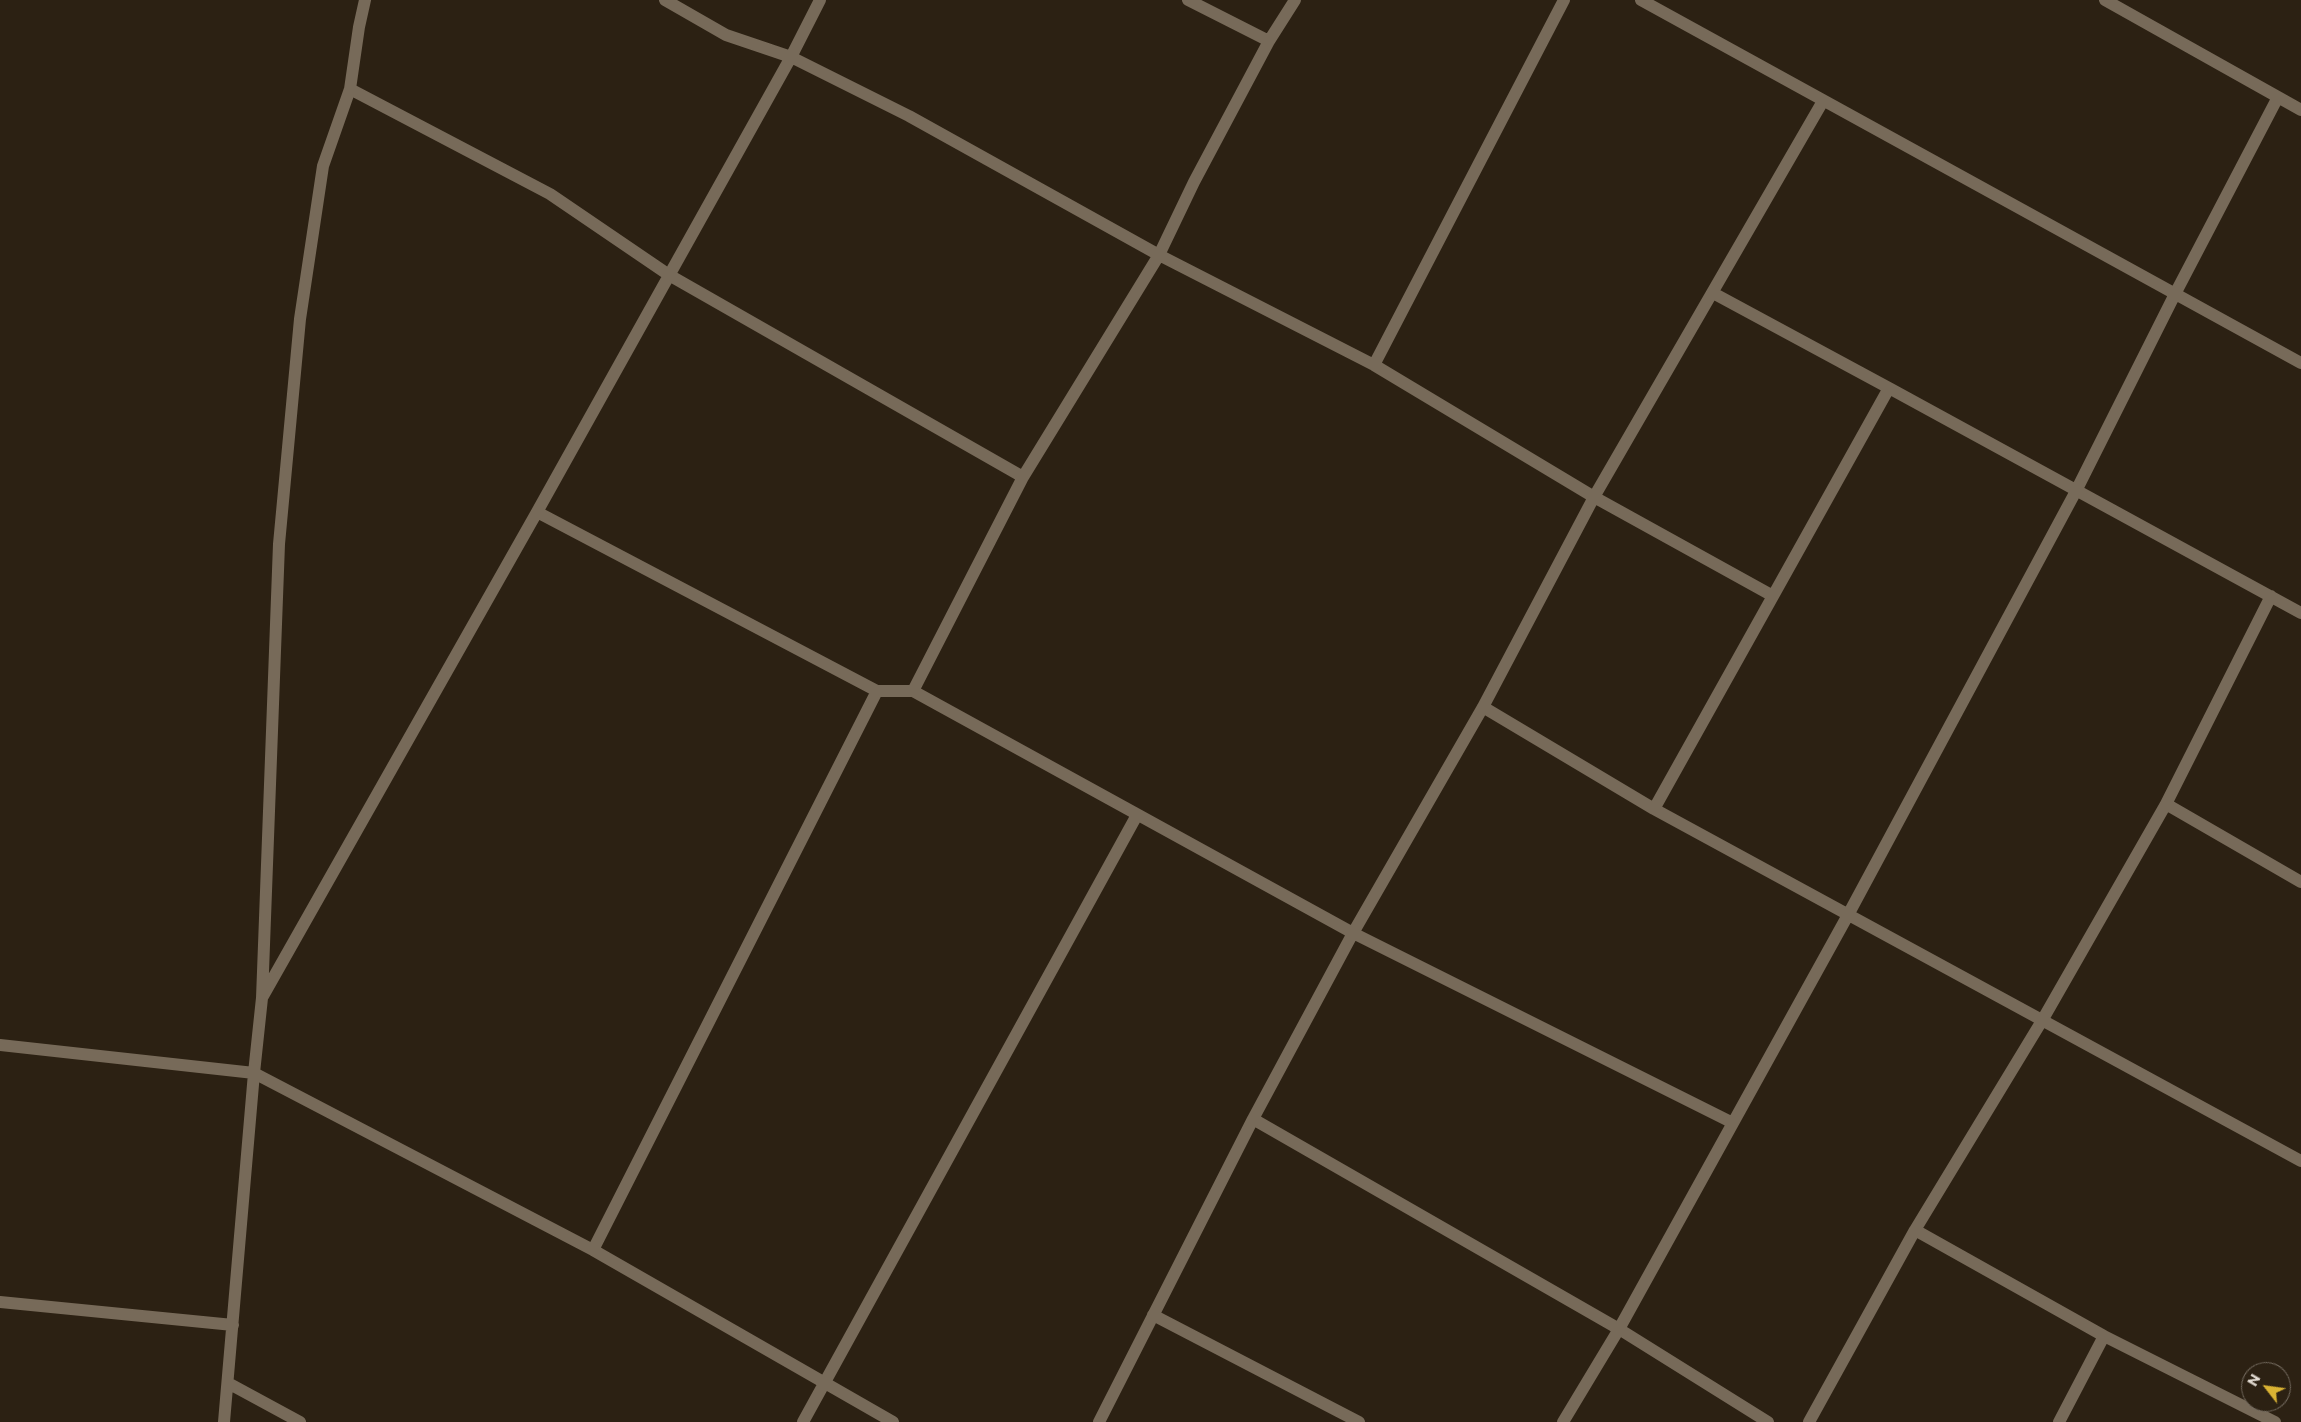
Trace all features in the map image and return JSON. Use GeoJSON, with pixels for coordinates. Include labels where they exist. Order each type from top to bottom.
{"type":"FeatureCollection","features":[{"type":"Feature","properties":{"kind":"street"},"geometry":{"type":"LineString","coordinates":[[224,1422],[262,998],[279,544],[300,329],[323,166],[350,89],[359,26],[365,0]]}},
{"type":"Feature","properties":{"kind":"street"},"geometry":{"type":"LineString","coordinates":[[666,0],[726,35],[791,57],[909,116],[1159,255],[1374,365],[1594,497],[1773,596]]}},
{"type":"Feature","properties":{"kind":"street"},"geometry":{"type":"LineString","coordinates":[[262,998],[537,512],[791,57],[820,0]]}},
{"type":"Feature","properties":{"kind":"street"},"geometry":{"type":"LineString","coordinates":[[1188,0],[1269,41]]}},
{"type":"Feature","properties":{"kind":"street"},"geometry":{"type":"LineString","coordinates":[[912,691],[1023,477],[1159,255],[1194,182],[1269,41],[1295,0]]}},
{"type":"Feature","properties":{"kind":"street"},"geometry":{"type":"LineString","coordinates":[[1374,365],[1564,0]]}},
{"type":"Feature","properties":{"kind":"street"},"geometry":{"type":"LineString","coordinates":[[1641,0],[2301,363]]}},
{"type":"Feature","properties":{"kind":"street"},"geometry":{"type":"LineString","coordinates":[[2105,0],[2301,110]]}},
{"type":"Feature","properties":{"kind":"street"},"geometry":{"type":"LineString","coordinates":[[350,89],[550,194],[669,275],[1023,477]]}},
{"type":"Feature","properties":{"kind":"street"},"geometry":{"type":"LineString","coordinates":[[1564,1422],[1619,1329],[1848,914],[2076,491],[2175,294],[2278,98]]}},
{"type":"Feature","properties":{"kind":"street"},"geometry":{"type":"LineString","coordinates":[[1099,1422],[1253,1119],[1353,933],[1483,707],[1594,497],[1823,101]]}},
{"type":"Feature","properties":{"kind":"street"},"geometry":{"type":"LineString","coordinates":[[1713,293],[2301,613]]}},
{"type":"Feature","properties":{"kind":"street"},"geometry":{"type":"LineString","coordinates":[[1654,809],[1889,388]]}},
{"type":"Feature","properties":{"kind":"street"},"geometry":{"type":"LineString","coordinates":[[537,512],[877,691],[912,691],[1353,933],[1732,1123]]}},
{"type":"Feature","properties":{"kind":"street"},"geometry":{"type":"LineString","coordinates":[[1809,1422],[1915,1230],[2043,1019],[2166,804],[2271,596]]}},
{"type":"Feature","properties":{"kind":"street"},"geometry":{"type":"LineString","coordinates":[[593,1250],[877,691]]}},
{"type":"Feature","properties":{"kind":"street"},"geometry":{"type":"LineString","coordinates":[[1483,707],[1654,809],[2301,1161]]}},
{"type":"Feature","properties":{"kind":"street"},"geometry":{"type":"LineString","coordinates":[[2166,804],[2301,882]]}},
{"type":"Feature","properties":{"kind":"street"},"geometry":{"type":"LineString","coordinates":[[802,1422],[1136,815]]}},
{"type":"Feature","properties":{"kind":"street"},"geometry":{"type":"LineString","coordinates":[[0,1045],[254,1073],[593,1250],[892,1422]]}},
{"type":"Feature","properties":{"kind":"street"},"geometry":{"type":"LineString","coordinates":[[1253,1119],[1619,1329],[1768,1422]]}},
{"type":"Feature","properties":{"kind":"street"},"geometry":{"type":"LineString","coordinates":[[1915,1230],[2104,1336],[2271,1421]]}},
{"type":"Feature","properties":{"kind":"street"},"geometry":{"type":"LineString","coordinates":[[0,1302],[233,1325]]}},
{"type":"Feature","properties":{"kind":"street"},"geometry":{"type":"LineString","coordinates":[[1153,1315],[1359,1422]]}},
{"type":"Feature","properties":{"kind":"street"},"geometry":{"type":"LineString","coordinates":[[2059,1422],[2104,1336]]}},
{"type":"Feature","properties":{"kind":"street"},"geometry":{"type":"LineString","coordinates":[[228,1383],[300,1422]]}}]}
